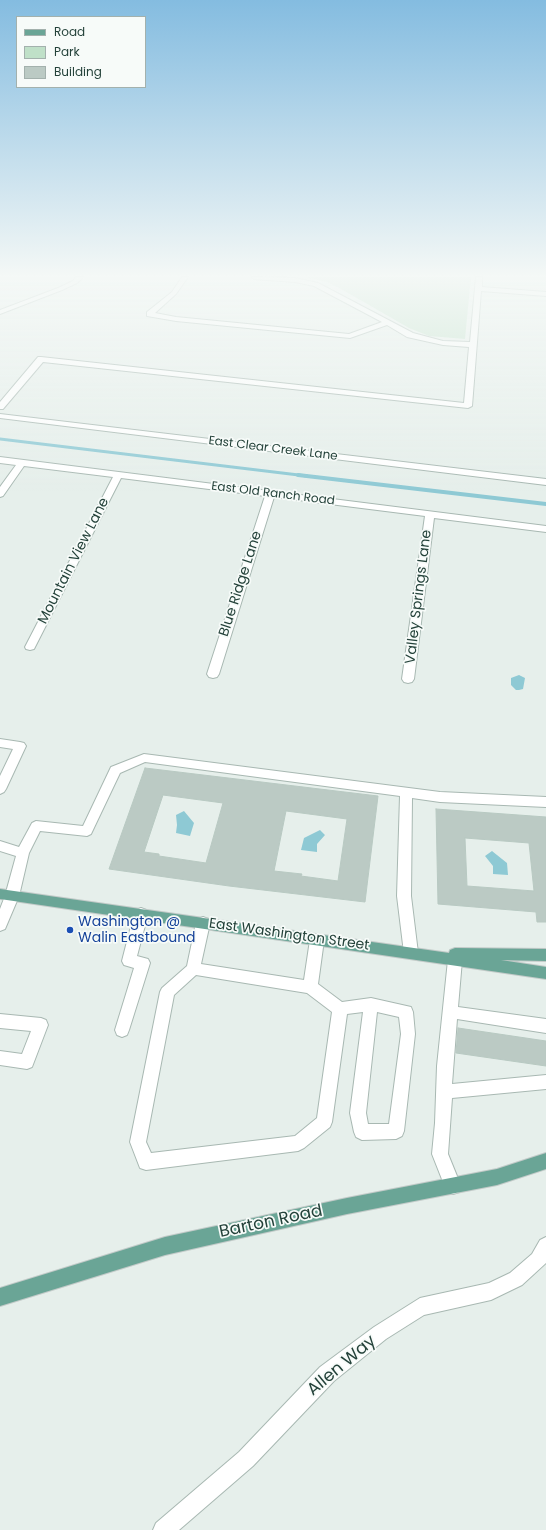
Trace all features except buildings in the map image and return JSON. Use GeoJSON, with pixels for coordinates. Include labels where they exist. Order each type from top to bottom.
{"type":"FeatureCollection","features":[{"type":"Feature","properties":{"kind":"main road","name":"East Washington Street"},"geometry":{"type":"LineString","coordinates":[[6,895],[546,973]]}},
{"type":"Feature","properties":{"kind":"main road","name":"East Washington Street"},"geometry":{"type":"LineString","coordinates":[[411,953],[546,955]]}},
{"type":"Feature","properties":{"kind":"main road"},"geometry":{"type":"LineString","coordinates":[[519,969],[546,980]]}},
{"type":"Feature","properties":{"kind":"main road","name":"Barton Road"},"geometry":{"type":"LineString","coordinates":[[0,1297],[166,1246],[347,1206],[497,1177],[546,1161]]}},
{"type":"Feature","properties":{"kind":"street"},"geometry":{"type":"LineString","coordinates":[[0,406],[41,359],[468,406],[474,348]]}},
{"type":"Feature","properties":{"kind":"street","name":"East Clear Creek Lane"},"geometry":{"type":"LineString","coordinates":[[0,416],[546,482]]}},
{"type":"Feature","properties":{"kind":"street","name":"East Old Ranch Road"},"geometry":{"type":"LineString","coordinates":[[0,460],[546,529]]}},
{"type":"Feature","properties":{"kind":"street"},"geometry":{"type":"LineString","coordinates":[[0,494],[4,481],[21,462]]}},
{"type":"Feature","properties":{"kind":"street","name":"Mountain View Lane"},"geometry":{"type":"LineString","coordinates":[[30,647],[118,475]]}},
{"type":"Feature","properties":{"kind":"street","name":"Blue Ridge Lane"},"geometry":{"type":"LineString","coordinates":[[213,674],[270,494]]}},
{"type":"Feature","properties":{"kind":"street","name":"Valley Springs Lane"},"geometry":{"type":"LineString","coordinates":[[408,679],[430,514]]}},
{"type":"Feature","properties":{"kind":"street"},"geometry":{"type":"LineString","coordinates":[[0,743],[20,746],[0,790]]}},
{"type":"Feature","properties":{"kind":"street"},"geometry":{"type":"LineString","coordinates":[[0,925],[6,895],[22,853],[36,826],[87,832],[114,770],[144,758],[440,797],[546,802]]}},
{"type":"Feature","properties":{"kind":"street"},"geometry":{"type":"LineString","coordinates":[[406,792],[404,896],[411,953]]}},
{"type":"Feature","properties":{"kind":"street"},"geometry":{"type":"LineString","coordinates":[[0,846],[22,853]]}},
{"type":"Feature","properties":{"kind":"street"},"geometry":{"type":"LineString","coordinates":[[122,1030],[143,963],[129,961],[141,914]]}},
{"type":"Feature","properties":{"kind":"street"},"geometry":{"type":"LineString","coordinates":[[204,923],[192,970],[167,992],[138,1142],[146,1162],[298,1143],[324,1122],[340,1009]]}},
{"type":"Feature","properties":{"kind":"street"},"geometry":{"type":"LineString","coordinates":[[310,987],[317,940]]}},
{"type":"Feature","properties":{"kind":"street"},"geometry":{"type":"LineString","coordinates":[[453,1186],[440,1154],[445,1066],[455,960]]}},
{"type":"Feature","properties":{"kind":"street"},"geometry":{"type":"LineString","coordinates":[[192,970],[310,987],[340,1009],[371,1004],[406,1012],[408,1034],[396,1131],[362,1132],[358,1113],[371,1004]]}},
{"type":"Feature","properties":{"kind":"street"},"geometry":{"type":"LineString","coordinates":[[451,1012],[546,1026]]}},
{"type":"Feature","properties":{"kind":"street"},"geometry":{"type":"LineString","coordinates":[[0,1021],[41,1026],[27,1062],[0,1058]]}},
{"type":"Feature","properties":{"kind":"street"},"geometry":{"type":"LineString","coordinates":[[444,1092],[546,1082]]}},
{"type":"Feature","properties":{"kind":"street","name":"Allen Way"},"geometry":{"type":"LineString","coordinates":[[163,1530],[186,1512],[246,1459],[327,1374],[380,1333],[420,1307],[490,1291],[516,1279],[538,1260],[546,1246]]}},
{"type":"Feature","properties":{"kind":"water"},"geometry":{"type":"Polygon","coordinates":[[[519,675],[525,678],[523,689],[516,690],[511,685],[511,678],[519,675]]]}},
{"type":"Feature","properties":{"kind":"water"},"geometry":{"type":"Polygon","coordinates":[[[184,811],[194,823],[190,836],[176,833],[176,815],[184,811]]]}},
{"type":"Feature","properties":{"kind":"water"},"geometry":{"type":"Polygon","coordinates":[[[320,830],[325,835],[317,844],[317,852],[301,850],[304,838],[320,830]]]}},
{"type":"Feature","properties":{"kind":"water"},"geometry":{"type":"Polygon","coordinates":[[[492,851],[507,863],[508,875],[493,874],[493,866],[485,856],[492,851]]]}},
{"type":"Feature","properties":{"kind":"waterway"},"geometry":{"type":"LineString","coordinates":[[0,439],[307,476]]}},
{"type":"Feature","properties":{"kind":"waterway"},"geometry":{"type":"LineString","coordinates":[[298,475],[546,504]]}},
{"type":"Feature","properties":{"kind":"place","name":"Washington @ Walin Eastbound"},"geometry":{"type":"Point","coordinates":[70,930]}}]}
